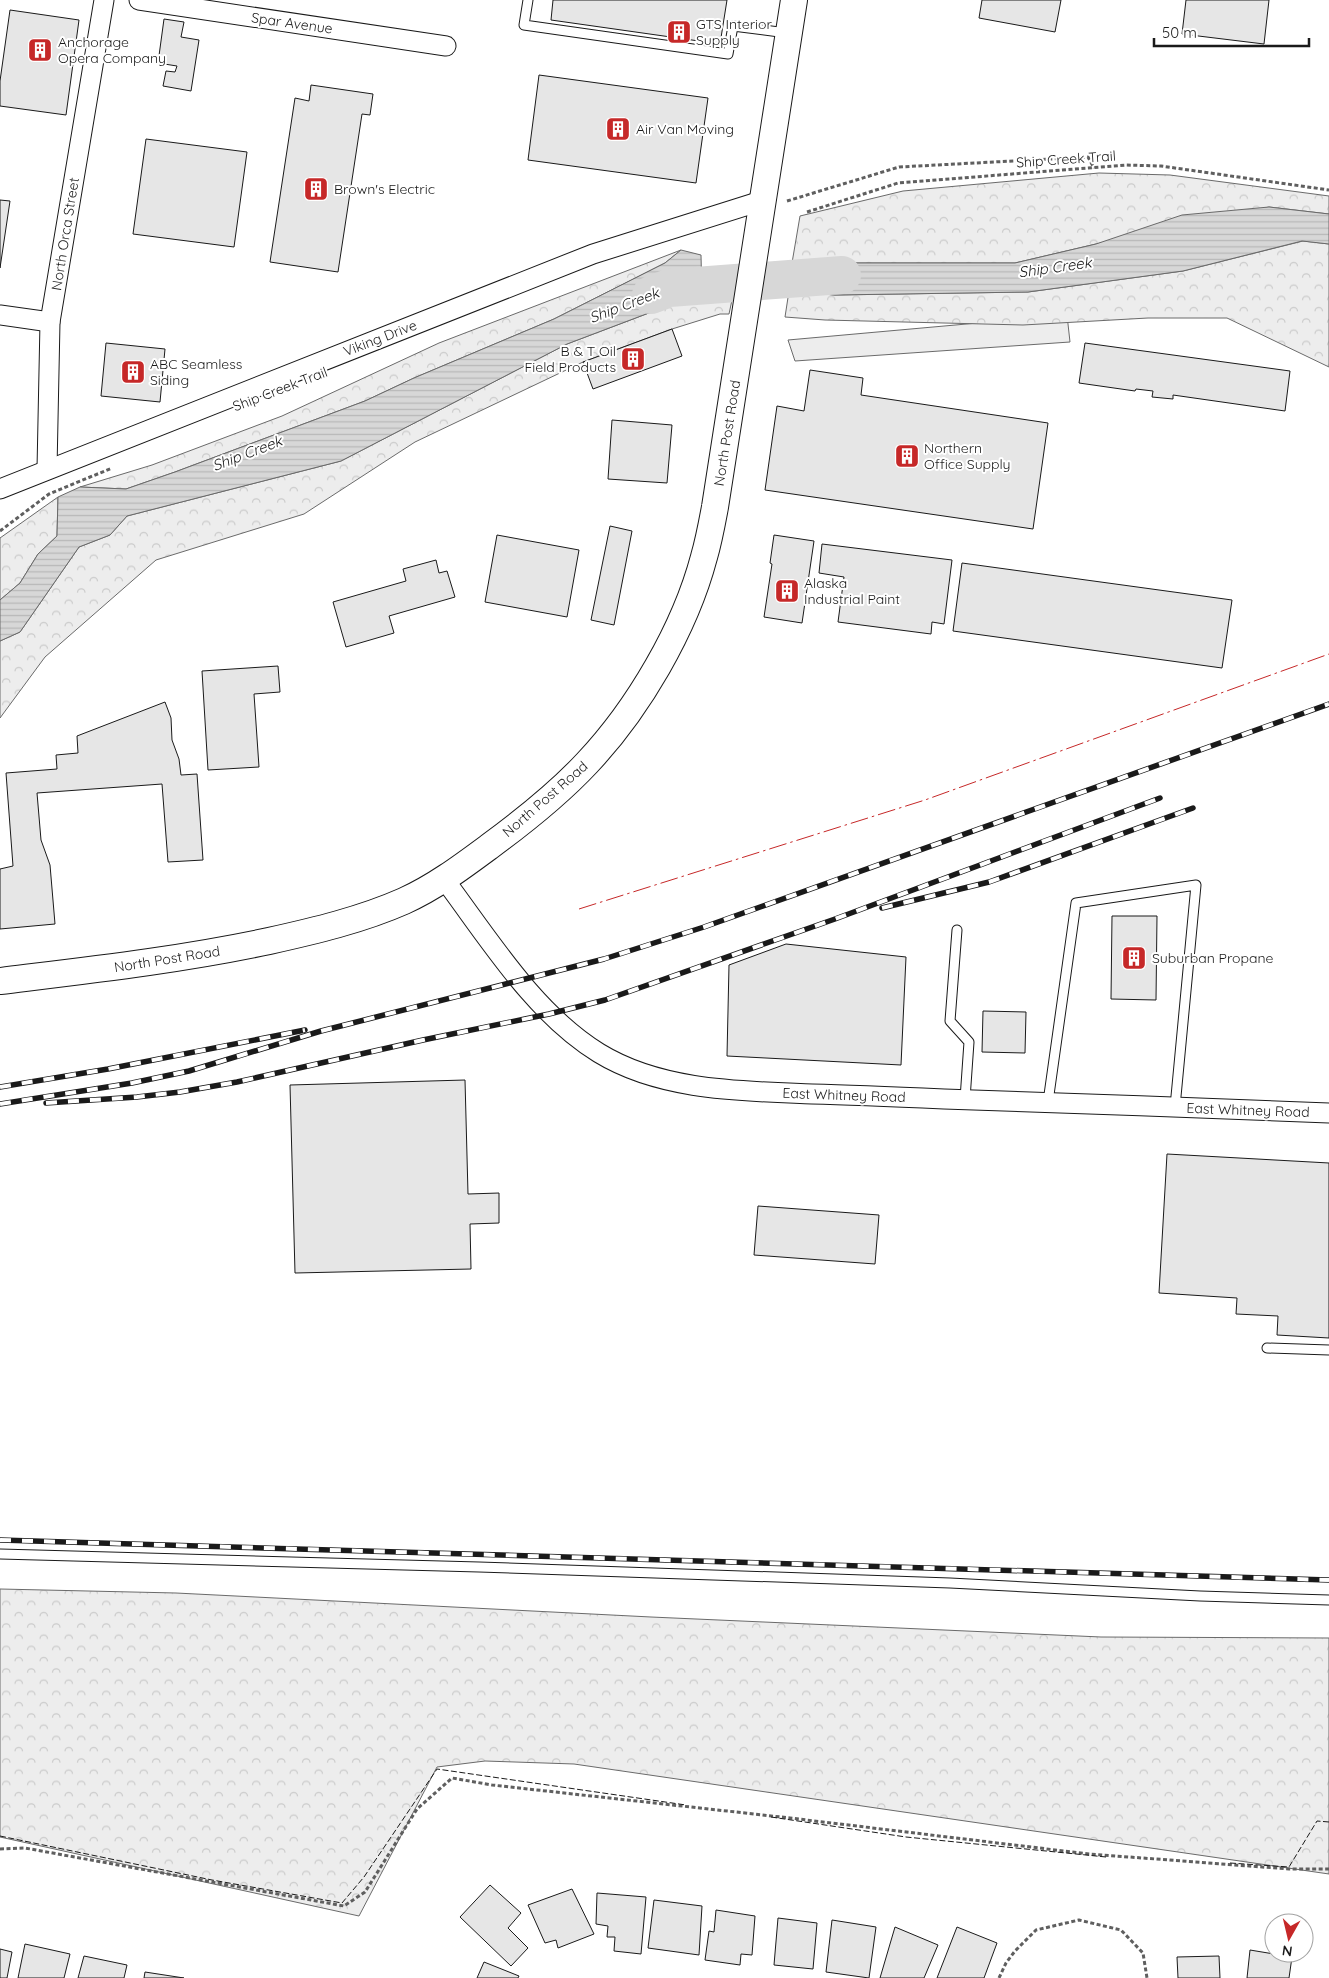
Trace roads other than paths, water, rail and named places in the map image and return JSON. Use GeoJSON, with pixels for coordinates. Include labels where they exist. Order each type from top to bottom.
{"type":"FeatureCollection","features":[{"type":"Feature","properties":{"kind":"street","name":"North Orca Street"},"geometry":{"type":"LineString","coordinates":[[47,469],[50,322],[104,0]]}},
{"type":"Feature","properties":{"kind":"street","name":"Spar Avenue"},"geometry":{"type":"LineString","coordinates":[[139,0],[446,46]]}},
{"type":"Feature","properties":{"kind":"street","name":"North Post Road"},"geometry":{"type":"LineString","coordinates":[[0,981],[145,964],[229,950],[349,921],[404,901],[444,879],[541,806],[587,763],[620,722],[645,686],[667,648],[679,624],[704,558],[715,507],[794,0]]}},
{"type":"Feature","properties":{"kind":"street","name":"Viking Drive"},"geometry":{"type":"LineString","coordinates":[[0,489],[593,254],[764,200]]}},
{"type":"Feature","properties":{"kind":"street"},"geometry":{"type":"LineString","coordinates":[[0,315],[50,322]]}},
{"type":"Feature","properties":{"kind":"street","name":"East Whitney Road"},"geometry":{"type":"LineString","coordinates":[[444,879],[522,982],[549,1014],[571,1034],[600,1054],[635,1070],[676,1082],[720,1088],[780,1092],[1329,1112]]}},
{"type":"Feature","properties":{"kind":"lane"},"geometry":{"type":"LineString","coordinates":[[528,0],[524,26],[728,54],[733,26],[789,34]]}},
{"type":"Feature","properties":{"kind":"lane"},"geometry":{"type":"LineString","coordinates":[[1048,1102],[1076,904],[1196,885],[1175,1107]]}},
{"type":"Feature","properties":{"kind":"lane"},"geometry":{"type":"LineString","coordinates":[[956,930],[950,1021],[969,1042],[965,1099]]}},
{"type":"Feature","properties":{"kind":"lane"},"geometry":{"type":"LineString","coordinates":[[1267,1348],[1329,1350]]}},
{"type":"Feature","properties":{"kind":"lane"},"geometry":{"type":"LineString","coordinates":[[0,1554],[950,1583],[1200,1596],[1329,1600]]}},
{"type":"Feature","properties":{"kind":"water"},"geometry":{"type":"Polygon","coordinates":[[[1269,207],[1329,214],[1329,244],[1302,241],[1183,271],[1028,292],[835,295],[789,291],[792,263],[1015,263],[1096,244],[1182,215],[1269,207]]]}},
{"type":"Feature","properties":{"kind":"water"},"geometry":{"type":"Polygon","coordinates":[[[681,250],[701,255],[702,298],[691,297],[567,344],[341,461],[127,516],[110,535],[79,547],[20,632],[0,641],[0,600],[20,583],[38,554],[57,536],[58,497],[80,487],[126,489],[365,401],[414,378],[554,319],[665,263],[681,250]]]}},
{"type":"Feature","properties":{"kind":"waterway","name":"Ship Creek"},"geometry":{"type":"LineString","coordinates":[[651,295],[669,288],[842,275]]}},
{"type":"Feature","properties":{"kind":"railway"},"geometry":{"type":"LineString","coordinates":[[0,1104],[132,1083],[189,1071],[321,1031],[604,959],[704,927],[1329,704]]}},
{"type":"Feature","properties":{"kind":"railway"},"geometry":{"type":"LineString","coordinates":[[46,1103],[137,1097],[237,1082],[605,1000],[835,919],[1160,798]]}},
{"type":"Feature","properties":{"kind":"railway"},"geometry":{"type":"LineString","coordinates":[[882,908],[989,882],[1193,808]]}},
{"type":"Feature","properties":{"kind":"railway"},"geometry":{"type":"LineString","coordinates":[[0,1087],[108,1069],[305,1030]]}},
{"type":"Feature","properties":{"kind":"railway"},"geometry":{"type":"LineString","coordinates":[[0,1540],[1329,1580]]}},
{"type":"Feature","properties":{"kind":"place","name":"GTS Interior Supply"},"geometry":{"type":"Point","coordinates":[679,32]}},
{"type":"Feature","properties":{"kind":"place","name":"Anchorage Opera Company"},"geometry":{"type":"Point","coordinates":[40,50]}},
{"type":"Feature","properties":{"kind":"place","name":"Air Van Moving"},"geometry":{"type":"Point","coordinates":[618,129]}},
{"type":"Feature","properties":{"kind":"place","name":"Brown's Electric"},"geometry":{"type":"Point","coordinates":[316,189]}},
{"type":"Feature","properties":{"kind":"place","name":"B & T Oil Field Products"},"geometry":{"type":"Point","coordinates":[633,359]}},
{"type":"Feature","properties":{"kind":"place","name":"ABC Seamless Siding"},"geometry":{"type":"Point","coordinates":[133,372]}},
{"type":"Feature","properties":{"kind":"place","name":"Northern Office Supply"},"geometry":{"type":"Point","coordinates":[907,456]}},
{"type":"Feature","properties":{"kind":"place","name":"Alaska Industrial Paint"},"geometry":{"type":"Point","coordinates":[787,591]}},
{"type":"Feature","properties":{"kind":"place","name":"Suburban Propane"},"geometry":{"type":"Point","coordinates":[1134,958]}}]}
